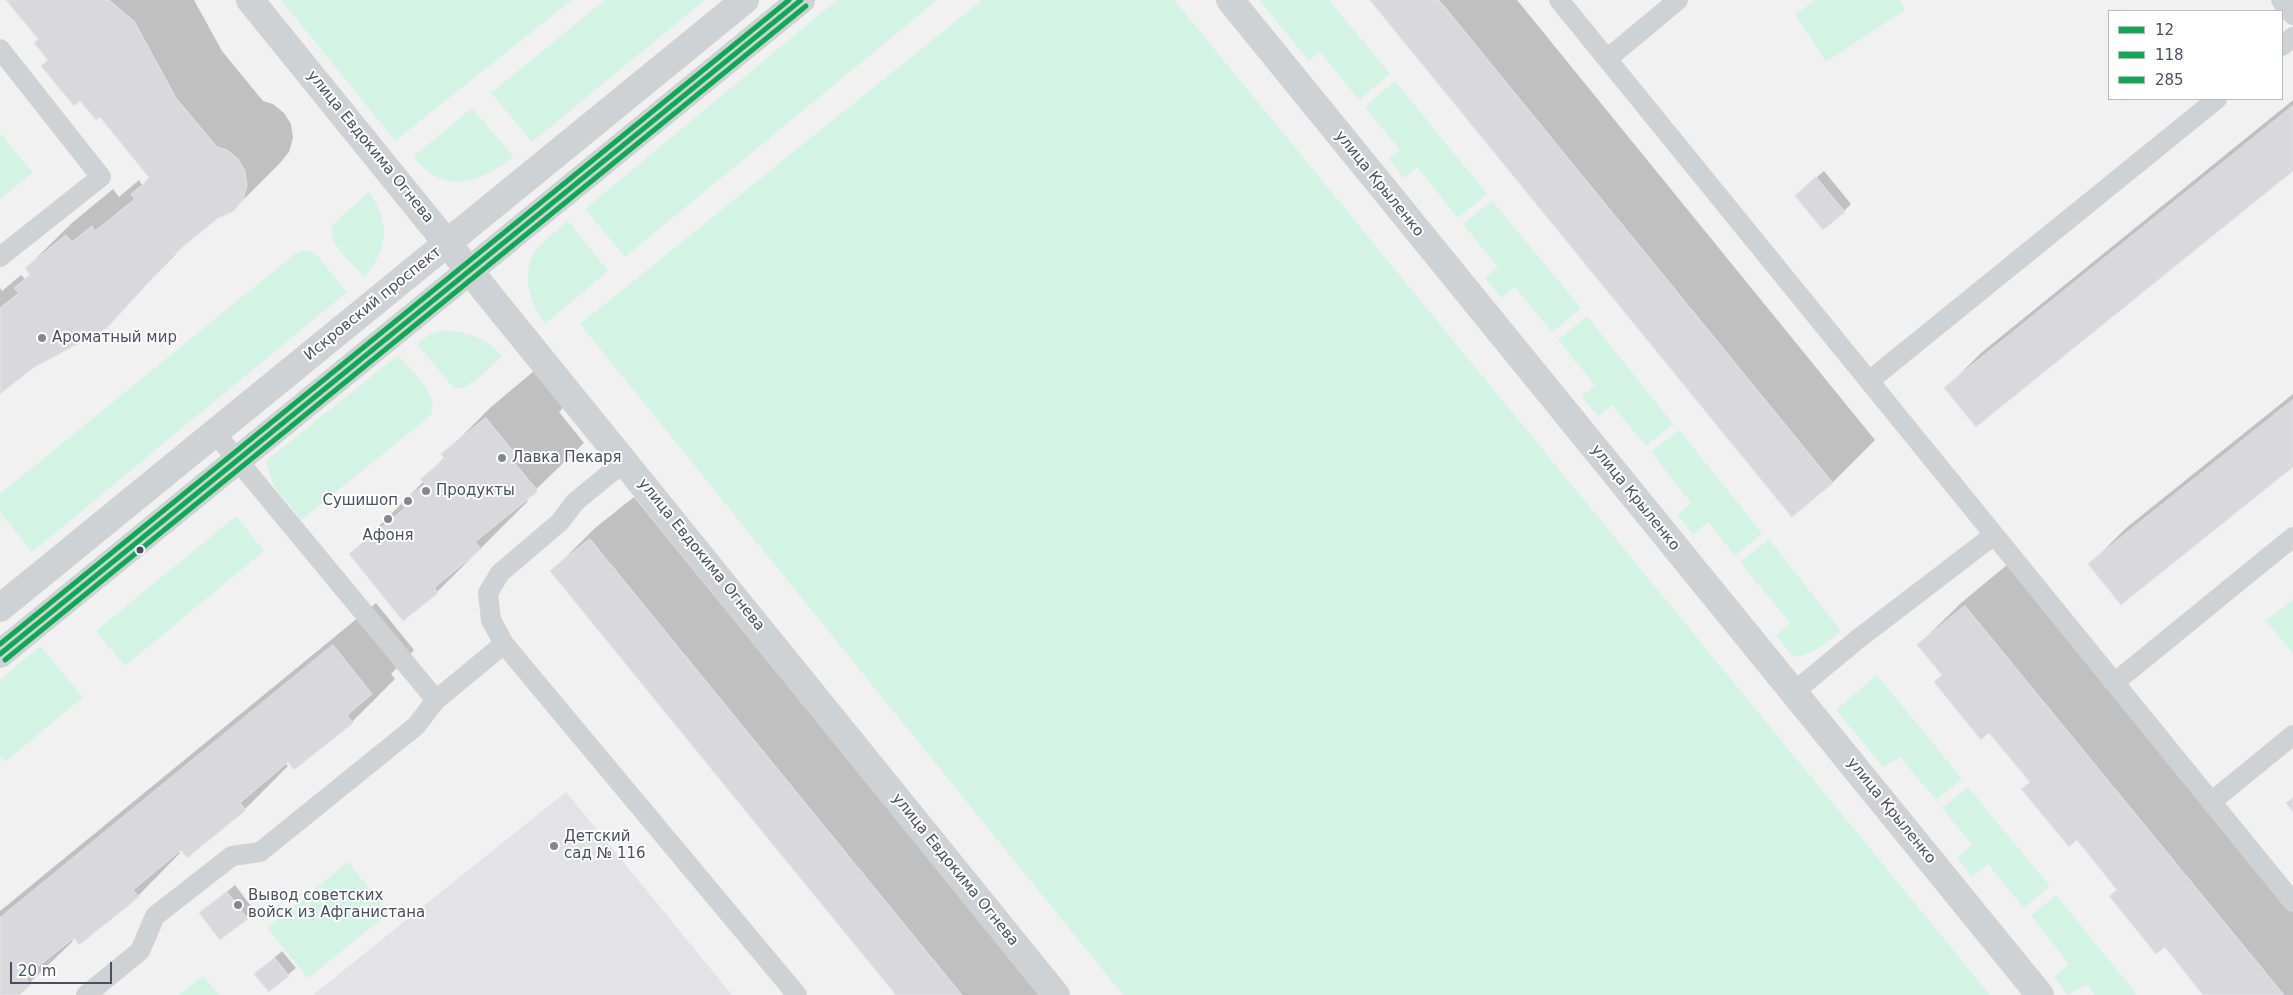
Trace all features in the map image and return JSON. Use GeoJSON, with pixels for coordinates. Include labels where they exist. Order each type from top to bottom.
{"type":"FeatureCollection","features":[{"type":"Feature","properties":{"kind":"street","name":"улица Евдокима Огнева"},"geometry":{"type":"LineString","coordinates":[[250,0],[471,270],[1056,995]]}},
{"type":"Feature","properties":{"kind":"street","name":"Искровский проспект"},"geometry":{"type":"LineString","coordinates":[[0,608],[746,0]]}},
{"type":"Feature","properties":{"kind":"street"},"geometry":{"type":"LineString","coordinates":[[0,654],[802,0]]}},
{"type":"Feature","properties":{"kind":"street","name":"улица Крыленко"},"geometry":{"type":"LineString","coordinates":[[1230,0],[2040,995]]}},
{"type":"Feature","properties":{"kind":"lane"},"geometry":{"type":"LineString","coordinates":[[1559,0],[2293,902]]}},
{"type":"Feature","properties":{"kind":"lane"},"geometry":{"type":"LineString","coordinates":[[1607,60],[1678,0]]}},
{"type":"Feature","properties":{"kind":"lane"},"geometry":{"type":"LineString","coordinates":[[2281,0],[2293,15]]}},
{"type":"Feature","properties":{"kind":"lane"},"geometry":{"type":"LineString","coordinates":[[2283,45],[2293,37]]}},
{"type":"Feature","properties":{"kind":"lane"},"geometry":{"type":"LineString","coordinates":[[0,49],[101,177],[0,257]]}},
{"type":"Feature","properties":{"kind":"lane"},"geometry":{"type":"LineString","coordinates":[[1869,381],[2216,100]]}},
{"type":"Feature","properties":{"kind":"lane"},"geometry":{"type":"LineString","coordinates":[[214,433],[436,700]]}},
{"type":"Feature","properties":{"kind":"lane"},"geometry":{"type":"LineString","coordinates":[[625,461],[575,502],[560,522],[500,572],[488,593],[491,620],[504,644],[798,995]]}},
{"type":"Feature","properties":{"kind":"lane"},"geometry":{"type":"LineString","coordinates":[[1794,692],[1858,639],[1994,535]]}},
{"type":"Feature","properties":{"kind":"lane"},"geometry":{"type":"LineString","coordinates":[[2114,683],[2293,536]]}},
{"type":"Feature","properties":{"kind":"lane"},"geometry":{"type":"LineString","coordinates":[[86,995],[140,951],[155,916],[232,856],[260,852],[416,726],[436,700],[504,644]]}},
{"type":"Feature","properties":{"kind":"lane"},"geometry":{"type":"LineString","coordinates":[[2211,802],[2293,735]]}},
{"type":"Feature","properties":{"kind":"shaded area","name":"Детский сад № 116"},"geometry":{"type":"Polygon","coordinates":[[[566,792],[732,995],[313,995],[431,900],[566,792]]]}},
{"type":"Feature","properties":{"kind":"green space"},"geometry":{"type":"Polygon","coordinates":[[[281,0],[572,0],[395,141],[281,0]]]}},
{"type":"Feature","properties":{"kind":"green space"},"geometry":{"type":"Polygon","coordinates":[[[605,0],[705,0],[532,142],[491,93],[605,0]]]}},
{"type":"Feature","properties":{"kind":"green space"},"geometry":{"type":"Polygon","coordinates":[[[837,0],[937,0],[625,257],[585,209],[837,0]]]}},
{"type":"Feature","properties":{"kind":"green space"},"geometry":{"type":"Polygon","coordinates":[[[982,0],[1174,0],[1990,995],[1123,995],[580,324],[982,0]]]}},
{"type":"Feature","properties":{"kind":"green space"},"geometry":{"type":"Polygon","coordinates":[[[1259,0],[1329,0],[1390,74],[1359,100],[1320,52],[1309,61],[1259,0]]]}},
{"type":"Feature","properties":{"kind":"green space"},"geometry":{"type":"Polygon","coordinates":[[[1816,0],[1899,0],[1905,10],[1826,62],[1795,14],[1816,0]]]}},
{"type":"Feature","properties":{"kind":"green space"},"geometry":{"type":"Polygon","coordinates":[[[1395,81],[1487,194],[1458,218],[1417,167],[1404,178],[1389,159],[1400,150],[1365,107],[1395,81]]]}},
{"type":"Feature","properties":{"kind":"green space"},"geometry":{"type":"Polygon","coordinates":[[[472,108],[514,157],[475,179],[462,181],[450,181],[438,177],[425,169],[413,157],[472,108]]]}},
{"type":"Feature","properties":{"kind":"green space"},"geometry":{"type":"Polygon","coordinates":[[[0,133],[33,173],[0,199],[0,133]]]}},
{"type":"Feature","properties":{"kind":"green space"},"geometry":{"type":"Polygon","coordinates":[[[369,192],[381,215],[384,236],[378,257],[364,277],[336,245],[332,230],[334,223],[369,192]]]}},
{"type":"Feature","properties":{"kind":"green space"},"geometry":{"type":"Polygon","coordinates":[[[1492,201],[1581,308],[1552,332],[1515,287],[1501,298],[1485,278],[1498,267],[1463,224],[1492,201]]]}},
{"type":"Feature","properties":{"kind":"green space"},"geometry":{"type":"Polygon","coordinates":[[[568,221],[608,271],[545,324],[534,305],[528,284],[530,263],[534,253],[541,244],[568,221]]]}},
{"type":"Feature","properties":{"kind":"green space"},"geometry":{"type":"Polygon","coordinates":[[[303,250],[315,253],[347,292],[32,552],[0,512],[0,494],[296,253],[303,250]]]}},
{"type":"Feature","properties":{"kind":"green space"},"geometry":{"type":"Polygon","coordinates":[[[1587,316],[1673,424],[1646,446],[1612,405],[1598,416],[1581,397],[1595,385],[1558,340],[1587,316]]]}},
{"type":"Feature","properties":{"kind":"green space"},"geometry":{"type":"Polygon","coordinates":[[[441,331],[459,332],[475,336],[489,344],[503,356],[474,381],[460,388],[454,388],[417,344],[429,335],[441,331]]]}},
{"type":"Feature","properties":{"kind":"green space"},"geometry":{"type":"Polygon","coordinates":[[[398,355],[417,375],[428,391],[433,408],[430,416],[301,520],[274,486],[266,461],[398,355]]]}},
{"type":"Feature","properties":{"kind":"green space"},"geometry":{"type":"Polygon","coordinates":[[[1679,430],[1762,533],[1735,556],[1708,522],[1693,534],[1677,515],[1691,503],[1651,452],[1679,430]]]}},
{"type":"Feature","properties":{"kind":"green space"},"geometry":{"type":"Polygon","coordinates":[[[236,516],[264,551],[125,666],[96,631],[236,516]]]}},
{"type":"Feature","properties":{"kind":"green space"},"geometry":{"type":"Polygon","coordinates":[[[1769,539],[1841,631],[1819,648],[1807,654],[1793,657],[1776,635],[1790,623],[1740,562],[1769,539]]]}},
{"type":"Feature","properties":{"kind":"green space"},"geometry":{"type":"Polygon","coordinates":[[[2293,599],[2293,653],[2266,621],[2293,599]]]}},
{"type":"Feature","properties":{"kind":"green space"},"geometry":{"type":"Polygon","coordinates":[[[40,646],[83,697],[5,762],[0,756],[0,680],[40,646]]]}},
{"type":"Feature","properties":{"kind":"green space"},"geometry":{"type":"Polygon","coordinates":[[[1877,675],[1962,779],[1936,800],[1900,757],[1883,767],[1836,710],[1877,675]]]}},
{"type":"Feature","properties":{"kind":"green space"},"geometry":{"type":"Polygon","coordinates":[[[1968,787],[2050,886],[2024,908],[1988,864],[1972,877],[1957,858],[1972,845],[1942,808],[1968,787]]]}},
{"type":"Feature","properties":{"kind":"green space"},"geometry":{"type":"Polygon","coordinates":[[[348,862],[389,913],[308,978],[267,928],[348,862]]]}},
{"type":"Feature","properties":{"kind":"green space"},"geometry":{"type":"Polygon","coordinates":[[[2056,895],[2136,993],[2134,995],[2095,995],[2086,984],[2068,995],[2054,977],[2069,964],[2031,916],[2056,895]]]}},
{"type":"Feature","properties":{"kind":"green space"},"geometry":{"type":"Polygon","coordinates":[[[203,976],[219,995],[179,995],[203,976]]]}},
{"type":"Feature","properties":{"kind":"building"},"geometry":{"type":"Polygon","coordinates":[[[6,0],[109,0],[134,21],[176,98],[217,147],[227,150],[238,159],[245,171],[247,186],[243,199],[234,211],[218,218],[173,255],[107,328],[33,368],[0,394],[0,308],[19,293],[14,288],[30,275],[25,268],[66,235],[72,242],[92,226],[95,231],[135,199],[131,194],[150,179],[100,117],[96,120],[80,101],[74,106],[41,66],[48,60],[34,43],[38,39],[6,0]]]}},
{"type":"Feature","properties":{"kind":"building"},"geometry":{"type":"Polygon","coordinates":[[[1370,0],[1439,0],[1833,483],[1792,517],[1370,0]]]}},
{"type":"Feature","properties":{"kind":"building"},"geometry":{"type":"Polygon","coordinates":[[[2293,106],[2293,171],[1976,427],[1944,388],[2293,106]]]}},
{"type":"Feature","properties":{"kind":"building"},"geometry":{"type":"Polygon","coordinates":[[[1816,177],[1845,212],[1823,230],[1795,196],[1816,177]]]}},
{"type":"Feature","properties":{"kind":"building"},"geometry":{"type":"Polygon","coordinates":[[[2293,400],[2293,467],[2121,605],[2088,564],[2293,400]]]}},
{"type":"Feature","properties":{"kind":"building"},"geometry":{"type":"Polygon","coordinates":[[[486,418],[517,456],[512,460],[538,491],[475,542],[481,549],[434,588],[438,593],[403,621],[349,554],[405,508],[401,503],[425,484],[420,479],[445,459],[441,454],[486,418]]]}},
{"type":"Feature","properties":{"kind":"building"},"geometry":{"type":"Polygon","coordinates":[[[590,539],[962,995],[896,995],[761,830],[550,571],[590,539]]]}},
{"type":"Feature","properties":{"kind":"building"},"geometry":{"type":"Polygon","coordinates":[[[1965,606],[2284,995],[2203,995],[2165,947],[2156,954],[2109,896],[2117,890],[2077,840],[2069,847],[2021,789],[2030,782],[1989,733],[1981,740],[1934,682],[1942,675],[1917,645],[1965,606]]]}},
{"type":"Feature","properties":{"kind":"building"},"geometry":{"type":"Polygon","coordinates":[[[333,645],[372,694],[347,715],[353,723],[294,770],[288,762],[240,803],[246,810],[187,858],[181,850],[133,890],[139,897],[79,945],[74,938],[25,977],[31,985],[19,995],[0,995],[0,918],[333,645]]]}},
{"type":"Feature","properties":{"kind":"building"},"geometry":{"type":"Polygon","coordinates":[[[2293,798],[2293,812],[2286,803],[2293,798]]]}},
{"type":"Feature","properties":{"kind":"building"},"geometry":{"type":"Polygon","coordinates":[[[227,892],[248,919],[220,940],[199,913],[227,892]]]}},
{"type":"Feature","properties":{"kind":"building"},"geometry":{"type":"Polygon","coordinates":[[[275,958],[289,976],[269,992],[254,974],[275,958]]]}},
{"type":"Feature","properties":{"kind":"transit line","name":"285"},"geometry":{"type":"LineString","coordinates":[[0,644],[789,0]]}},
{"type":"Feature","properties":{"kind":"transit line","name":"12"},"geometry":{"type":"LineString","coordinates":[[0,654],[801,0]]}},
{"type":"Feature","properties":{"kind":"transit line","name":"118"},"geometry":{"type":"LineString","coordinates":[[5,660],[806,6]]}},
{"type":"Feature","properties":{"kind":"place","name":"Ароматный мир"},"geometry":{"type":"Point","coordinates":[42,338]}},
{"type":"Feature","properties":{"kind":"place","name":"Лавка Пекаря"},"geometry":{"type":"Point","coordinates":[502,458]}},
{"type":"Feature","properties":{"kind":"place","name":"Продукты"},"geometry":{"type":"Point","coordinates":[426,491]}},
{"type":"Feature","properties":{"kind":"place","name":"Сушишоп"},"geometry":{"type":"Point","coordinates":[408,501]}},
{"type":"Feature","properties":{"kind":"place","name":"Афоня"},"geometry":{"type":"Point","coordinates":[388,519]}},
{"type":"Feature","properties":{"kind":"place","name":"Детский сад № 116"},"geometry":{"type":"Point","coordinates":[554,846]}},
{"type":"Feature","properties":{"kind":"place","name":"Вывод советских войск из Афганистана"},"geometry":{"type":"Point","coordinates":[238,905]}}]}
